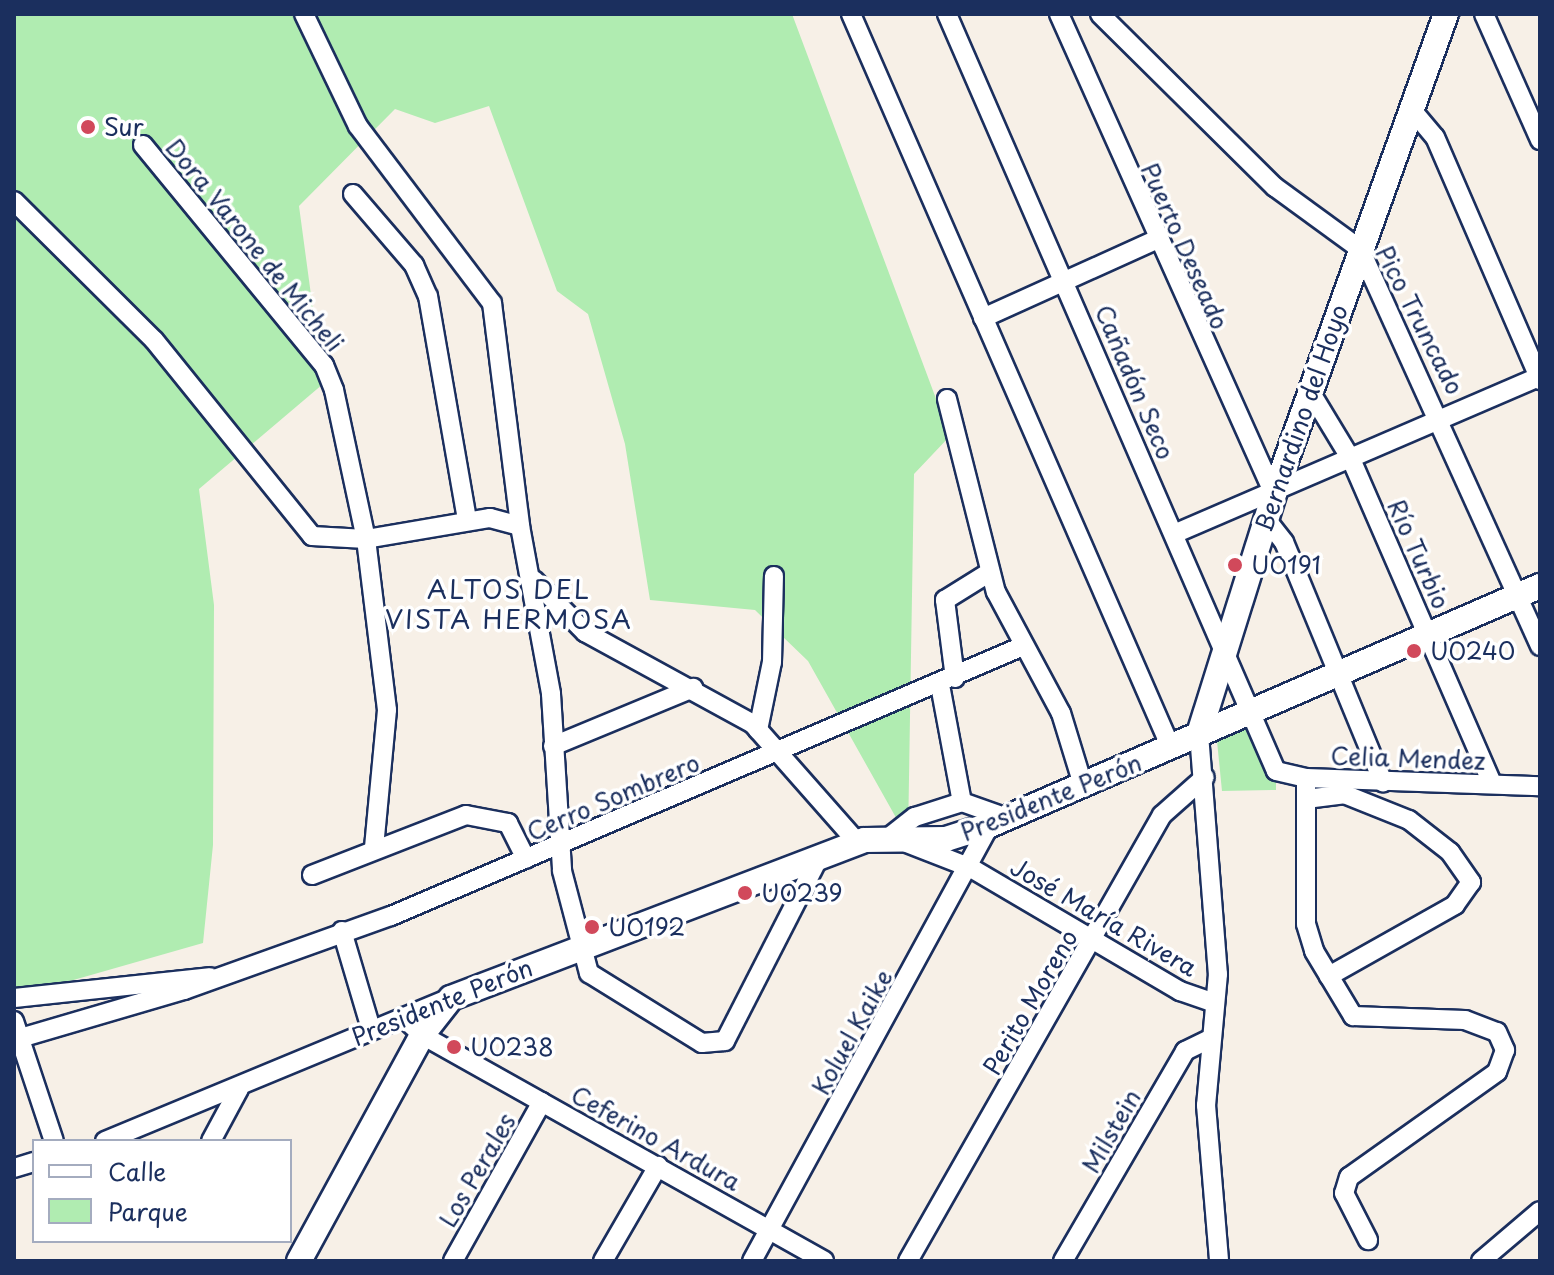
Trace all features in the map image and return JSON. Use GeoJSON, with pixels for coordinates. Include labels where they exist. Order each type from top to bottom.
{"type":"FeatureCollection","features":[{"type":"Feature","properties":{"kind":"street"},"geometry":{"type":"LineString","coordinates":[[304,14],[358,126],[492,303],[520,526],[533,578],[553,746],[560,849],[581,946],[597,980],[715,1045],[732,1032],[820,855]]}},
{"type":"Feature","properties":{"kind":"street"},"geometry":{"type":"LineString","coordinates":[[851,14],[1171,748]]}},
{"type":"Feature","properties":{"kind":"street","name":"Cañadón Seco"},"geometry":{"type":"LineString","coordinates":[[947,14],[1276,771]]}},
{"type":"Feature","properties":{"kind":"street","name":"Puerto Deseado"},"geometry":{"type":"LineString","coordinates":[[1059,14],[1156,240],[1274,494]]}},
{"type":"Feature","properties":{"kind":"street","name":"Pico Truncado"},"geometry":{"type":"LineString","coordinates":[[1100,14],[1275,187],[1360,249],[1529,591],[1540,646]]}},
{"type":"Feature","properties":{"kind":"street","name":"Bernardino del Hoyo"},"geometry":{"type":"LineString","coordinates":[[1219,1261],[1206,1105],[1214,1003],[1205,777],[1199,734],[1274,494],[1446,14]]}},
{"type":"Feature","properties":{"kind":"street"},"geometry":{"type":"LineString","coordinates":[[1484,14],[1540,140]]}},
{"type":"Feature","properties":{"kind":"street"},"geometry":{"type":"LineString","coordinates":[[1174,534],[1274,494],[1442,418],[1540,378],[1435,137],[1412,110]]}},
{"type":"Feature","properties":{"kind":"street","name":"Dora Varone de Micheli"},"geometry":{"type":"LineString","coordinates":[[143,145],[324,365],[366,539],[387,710],[374,848]]}},
{"type":"Feature","properties":{"kind":"street"},"geometry":{"type":"LineString","coordinates":[[353,194],[414,265],[428,296],[467,520]]}},
{"type":"Feature","properties":{"kind":"street"},"geometry":{"type":"LineString","coordinates":[[14,201],[154,340],[301,527],[317,539],[366,539],[467,520],[520,526]]}},
{"type":"Feature","properties":{"kind":"street"},"geometry":{"type":"LineString","coordinates":[[983,318],[1156,240]]}},
{"type":"Feature","properties":{"kind":"street","name":"Río Turbio"},"geometry":{"type":"LineString","coordinates":[[1311,393],[1351,459],[1492,784]]}},
{"type":"Feature","properties":{"kind":"street"},"geometry":{"type":"LineString","coordinates":[[947,399],[990,572],[1023,646],[1061,713],[1083,785]]}},
{"type":"Feature","properties":{"kind":"street"},"geometry":{"type":"LineString","coordinates":[[1266,519],[1284,542],[1383,782]]}},
{"type":"Feature","properties":{"kind":"street"},"geometry":{"type":"LineString","coordinates":[[962,802],[947,682],[945,600],[990,572]]}},
{"type":"Feature","properties":{"kind":"street"},"geometry":{"type":"LineString","coordinates":[[758,730],[772,662],[774,576]]}},
{"type":"Feature","properties":{"kind":"street"},"geometry":{"type":"LineString","coordinates":[[533,578],[585,632],[693,688],[758,730],[857,842]]}},
{"type":"Feature","properties":{"kind":"street","name":"Presidente Perón"},"geometry":{"type":"LineString","coordinates":[[114,1139],[239,1089],[371,1029],[820,855],[857,842],[889,837],[946,839],[999,821],[1529,591]]}},
{"type":"Feature","properties":{"kind":"street","name":"Cerro Sombrero"},"geometry":{"type":"LineString","coordinates":[[17,1030],[215,977],[526,859],[560,849],[947,682],[1023,646]]}},
{"type":"Feature","properties":{"kind":"street"},"geometry":{"type":"LineString","coordinates":[[553,746],[693,688]]}},
{"type":"Feature","properties":{"kind":"street","name":"Celia Mendez"},"geometry":{"type":"LineString","coordinates":[[1276,771],[1306,778],[1540,786]]}},
{"type":"Feature","properties":{"kind":"street","name":"Perito Moreno"},"geometry":{"type":"LineString","coordinates":[[908,1261],[1162,815],[1205,777]]}},
{"type":"Feature","properties":{"kind":"street"},"geometry":{"type":"LineString","coordinates":[[1306,778],[1306,924],[1329,976],[1353,1016],[1367,1022],[1465,1020],[1497,1032],[1505,1050],[1497,1072],[1343,1184],[1368,1240]]}},
{"type":"Feature","properties":{"kind":"street"},"geometry":{"type":"LineString","coordinates":[[1306,799],[1344,794],[1409,820],[1450,852],[1471,882],[1455,905],[1329,976]]}},
{"type":"Feature","properties":{"kind":"street"},"geometry":{"type":"LineString","coordinates":[[889,837],[915,817],[962,802],[999,821]]}},
{"type":"Feature","properties":{"kind":"street"},"geometry":{"type":"LineString","coordinates":[[312,875],[374,848],[466,815],[508,823],[526,859]]}},
{"type":"Feature","properties":{"kind":"street","name":"Koluel Kaike"},"geometry":{"type":"LineString","coordinates":[[752,1261],[999,821]]}},
{"type":"Feature","properties":{"kind":"street","name":"José María Rivera"},"geometry":{"type":"LineString","coordinates":[[889,837],[971,868],[1180,991],[1214,1003]]}},
{"type":"Feature","properties":{"kind":"street"},"geometry":{"type":"LineString","coordinates":[[342,931],[371,1029]]}},
{"type":"Feature","properties":{"kind":"street","name":"Cerro Sombrero"},"geometry":{"type":"LineString","coordinates":[[14,998],[215,977]]}},
{"type":"Feature","properties":{"kind":"street"},"geometry":{"type":"LineString","coordinates":[[299,1261],[422,1035],[451,998]]}},
{"type":"Feature","properties":{"kind":"street","name":"Ceferino Ardura"},"geometry":{"type":"LineString","coordinates":[[403,1017],[422,1035],[824,1261]]}},
{"type":"Feature","properties":{"kind":"street"},"geometry":{"type":"LineString","coordinates":[[17,1030],[53,1139]]}},
{"type":"Feature","properties":{"kind":"street","name":"Milstein"},"geometry":{"type":"LineString","coordinates":[[1063,1261],[1185,1051],[1210,1039]]}},
{"type":"Feature","properties":{"kind":"street"},"geometry":{"type":"LineString","coordinates":[[212,1139],[239,1089]]}},
{"type":"Feature","properties":{"kind":"street","name":"Los Perales"},"geometry":{"type":"LineString","coordinates":[[453,1261],[542,1102]]}},
{"type":"Feature","properties":{"kind":"street"},"geometry":{"type":"LineString","coordinates":[[603,1261],[658,1166]]}},
{"type":"Feature","properties":{"kind":"street"},"geometry":{"type":"LineString","coordinates":[[1481,1261],[1540,1211]]}},
{"type":"Feature","properties":{"kind":"green space"},"geometry":{"type":"Polygon","coordinates":[[[14,14],[792,14],[950,436],[914,474],[908,839],[808,661],[755,610],[650,600],[625,444],[588,314],[557,291],[489,106],[435,123],[395,109],[299,206],[323,384],[199,489],[214,605],[213,845],[203,943],[14,997],[14,14]]]}},
{"type":"Feature","properties":{"kind":"green space"},"geometry":{"type":"Polygon","coordinates":[[[1250,711],[1276,771],[1276,790],[1222,791],[1217,741],[1250,711]]]}},
{"type":"Feature","properties":{"kind":"place","name":"Sur"},"geometry":{"type":"Point","coordinates":[88,127]}},
{"type":"Feature","properties":{"kind":"place","name":"U0191"},"geometry":{"type":"Point","coordinates":[1235,565]}},
{"type":"Feature","properties":{"kind":"place","name":"U0240"},"geometry":{"type":"Point","coordinates":[1414,651]}},
{"type":"Feature","properties":{"kind":"place","name":"U0239"},"geometry":{"type":"Point","coordinates":[745,893]}},
{"type":"Feature","properties":{"kind":"place","name":"U0192"},"geometry":{"type":"Point","coordinates":[592,927]}},
{"type":"Feature","properties":{"kind":"place","name":"U0238"},"geometry":{"type":"Point","coordinates":[454,1047]}},
{"type":"Feature","properties":{"kind":"district","name":"ALTOS DEL VISTA HERMOSA"},"geometry":{"type":"Point","coordinates":[509,604]}}]}
